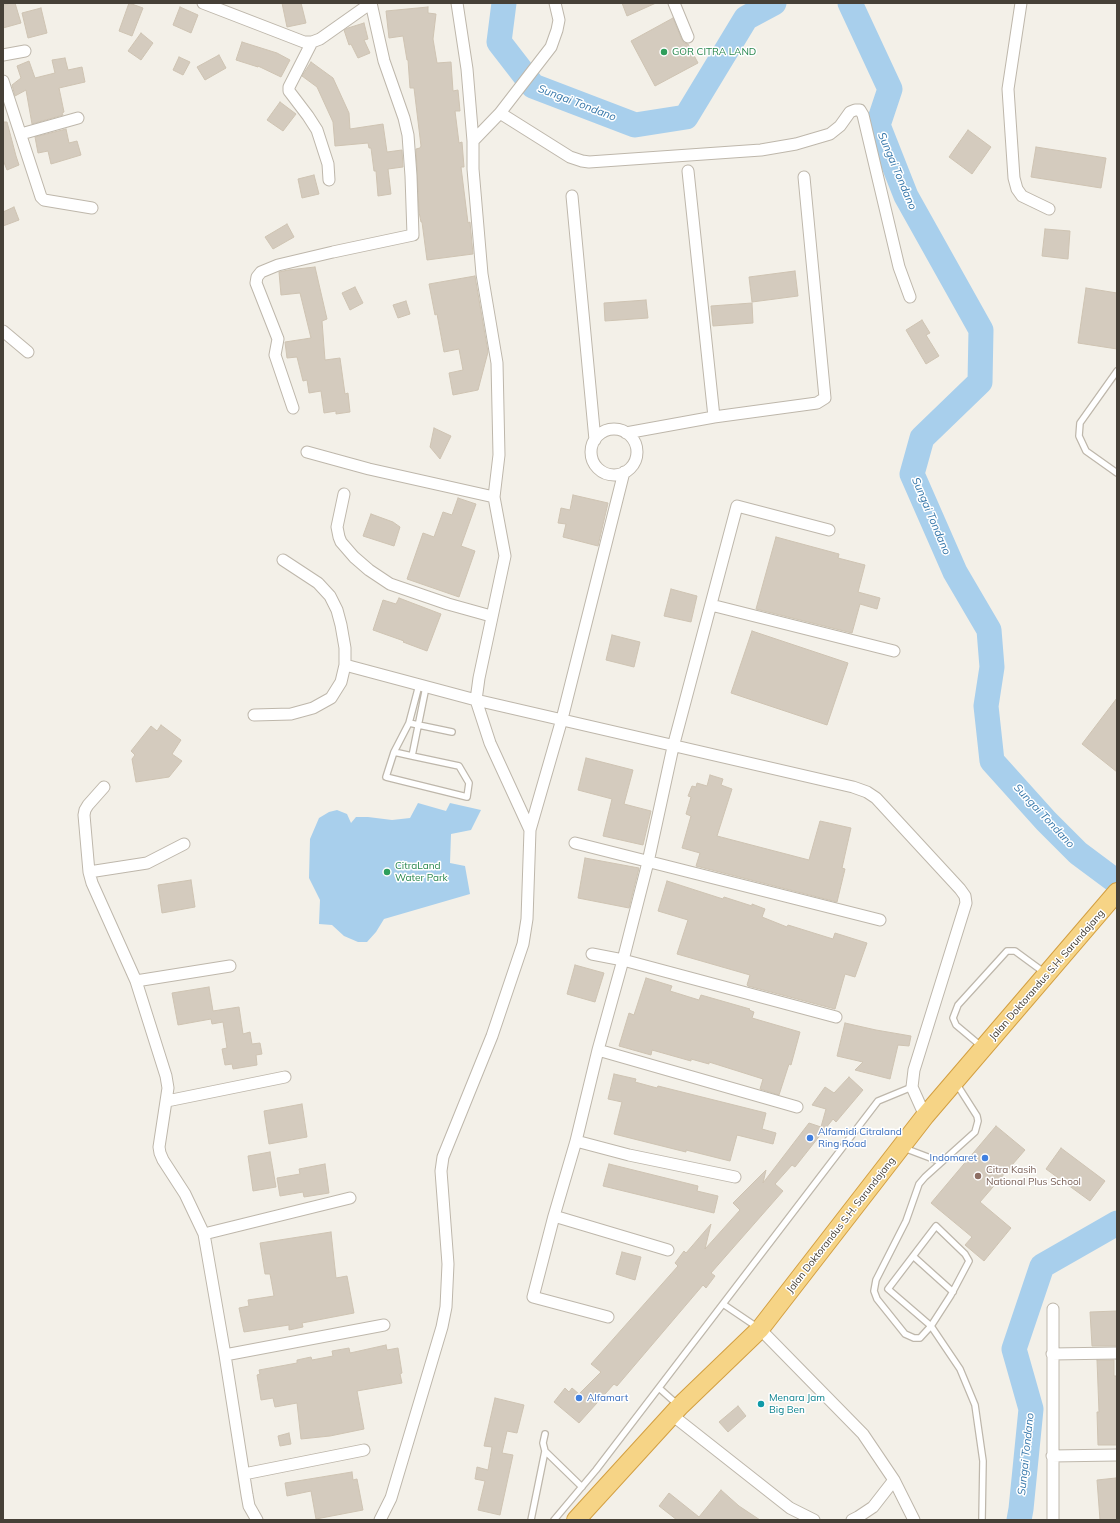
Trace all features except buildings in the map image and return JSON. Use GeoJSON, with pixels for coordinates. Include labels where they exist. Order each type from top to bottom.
{"type":"FeatureCollection","features":[{"type":"Feature","properties":{"kind":"highway","name":"Jalan Doktorandus S.H. Sarundajang"},"geometry":{"type":"LineString","coordinates":[[576,1520],[676,1411],[760,1329],[925,1116],[1113,897]]}},
{"type":"Feature","properties":{"kind":"street"},"geometry":{"type":"LineString","coordinates":[[204,3],[297,40],[312,42],[320,39],[371,3],[384,61],[404,118],[408,135],[413,236],[286,263],[261,272],[256,276],[256,283],[278,339],[275,355],[293,408]]}},
{"type":"Feature","properties":{"kind":"street"},"geometry":{"type":"LineString","coordinates":[[457,3],[467,69],[473,141],[473,169],[482,274],[496,363],[499,455],[494,496],[505,556],[491,616],[476,700],[493,750],[530,830]]}},
{"type":"Feature","properties":{"kind":"street"},"geometry":{"type":"LineString","coordinates":[[473,141],[500,113],[551,47],[559,20],[555,3]]}},
{"type":"Feature","properties":{"kind":"street"},"geometry":{"type":"LineString","coordinates":[[1021,3],[1008,89],[1014,178],[1017,189],[1022,196],[1049,209]]}},
{"type":"Feature","properties":{"kind":"street"},"geometry":{"type":"LineString","coordinates":[[678,4],[688,37]]}},
{"type":"Feature","properties":{"kind":"street"},"geometry":{"type":"LineString","coordinates":[[312,42],[289,87],[289,91],[317,130],[328,164],[329,180]]}},
{"type":"Feature","properties":{"kind":"street"},"geometry":{"type":"LineString","coordinates":[[3,56],[25,51]]}},
{"type":"Feature","properties":{"kind":"street"},"geometry":{"type":"LineString","coordinates":[[3,81],[41,197],[44,200],[92,208]]}},
{"type":"Feature","properties":{"kind":"street"},"geometry":{"type":"LineString","coordinates":[[500,113],[570,156],[589,162],[761,150],[796,144],[830,134],[840,126],[850,112],[860,110],[863,115],[898,268],[910,296]]}},
{"type":"Feature","properties":{"kind":"street"},"geometry":{"type":"LineString","coordinates":[[21,134],[78,118]]}},
{"type":"Feature","properties":{"kind":"street"},"geometry":{"type":"LineString","coordinates":[[688,171],[714,417]]}},
{"type":"Feature","properties":{"kind":"street"},"geometry":{"type":"LineString","coordinates":[[626,433],[714,417],[816,403],[824,400],[825,397],[804,177]]}},
{"type":"Feature","properties":{"kind":"street"},"geometry":{"type":"LineString","coordinates":[[572,196],[595,440],[591,454],[597,467],[610,474],[624,472],[633,464],[637,453],[636,445],[632,438],[626,433],[618,429],[609,430],[601,433],[595,440]]}},
{"type":"Feature","properties":{"kind":"street"},"geometry":{"type":"LineString","coordinates":[[3,331],[28,352]]}},
{"type":"Feature","properties":{"kind":"street"},"geometry":{"type":"LineString","coordinates":[[307,452],[369,469],[494,496]]}},
{"type":"Feature","properties":{"kind":"street"},"geometry":{"type":"LineString","coordinates":[[380,1520],[391,1498],[442,1327],[446,1307],[448,1264],[440,1171],[444,1157],[492,1036],[523,944],[527,919],[530,830],[562,719],[624,472]]}},
{"type":"Feature","properties":{"kind":"street"},"geometry":{"type":"LineString","coordinates":[[344,494],[336,527],[339,537],[341,542],[354,557],[369,570],[390,584],[448,604],[491,616]]}},
{"type":"Feature","properties":{"kind":"street"},"geometry":{"type":"LineString","coordinates":[[608,1317],[533,1297],[554,1216],[576,1141],[598,1050],[623,960],[648,862],[673,747],[737,506],[829,530]]}},
{"type":"Feature","properties":{"kind":"street"},"geometry":{"type":"LineString","coordinates":[[254,715],[291,714],[313,708],[331,698],[341,682],[345,665],[345,648],[341,625],[337,610],[330,596],[318,583],[282,560]]}},
{"type":"Feature","properties":{"kind":"street"},"geometry":{"type":"LineString","coordinates":[[711,605],[894,651]]}},
{"type":"Feature","properties":{"kind":"street"},"geometry":{"type":"LineString","coordinates":[[345,665],[476,700],[562,719],[673,747],[853,787],[867,792],[876,798],[965,896],[966,903],[916,1064],[912,1087],[925,1116]]}},
{"type":"Feature","properties":{"kind":"street"},"geometry":{"type":"LineString","coordinates":[[104,787],[88,805],[84,815],[89,872],[92,883],[136,981],[166,1076],[168,1088],[167,1101],[159,1147],[160,1153],[184,1194],[204,1234],[249,1506],[257,1520]]}},
{"type":"Feature","properties":{"kind":"street"},"geometry":{"type":"LineString","coordinates":[[575,843],[880,920]]}},
{"type":"Feature","properties":{"kind":"street"},"geometry":{"type":"LineString","coordinates":[[89,872],[147,863],[184,844]]}},
{"type":"Feature","properties":{"kind":"street"},"geometry":{"type":"LineString","coordinates":[[592,954],[623,960],[836,1017]]}},
{"type":"Feature","properties":{"kind":"street"},"geometry":{"type":"LineString","coordinates":[[136,981],[230,966]]}},
{"type":"Feature","properties":{"kind":"street"},"geometry":{"type":"LineString","coordinates":[[598,1050],[797,1107]]}},
{"type":"Feature","properties":{"kind":"street"},"geometry":{"type":"LineString","coordinates":[[167,1101],[285,1077]]}},
{"type":"Feature","properties":{"kind":"street"},"geometry":{"type":"LineString","coordinates":[[576,1141],[629,1155],[735,1177]]}},
{"type":"Feature","properties":{"kind":"street"},"geometry":{"type":"LineString","coordinates":[[204,1234],[350,1198]]}},
{"type":"Feature","properties":{"kind":"street"},"geometry":{"type":"LineString","coordinates":[[554,1216],[668,1250]]}},
{"type":"Feature","properties":{"kind":"street"},"geometry":{"type":"LineString","coordinates":[[1052,1309],[1053,1520]]}},
{"type":"Feature","properties":{"kind":"street"},"geometry":{"type":"LineString","coordinates":[[225,1355],[384,1325]]}},
{"type":"Feature","properties":{"kind":"street"},"geometry":{"type":"LineString","coordinates":[[760,1329],[863,1434],[894,1480],[914,1520]]}},
{"type":"Feature","properties":{"kind":"street"},"geometry":{"type":"LineString","coordinates":[[1052,1354],[1117,1353]]}},
{"type":"Feature","properties":{"kind":"street"},"geometry":{"type":"LineString","coordinates":[[676,1411],[790,1508],[814,1520]]}},
{"type":"Feature","properties":{"kind":"street"},"geometry":{"type":"LineString","coordinates":[[244,1474],[364,1450]]}},
{"type":"Feature","properties":{"kind":"street"},"geometry":{"type":"LineString","coordinates":[[1052,1456],[1117,1455]]}},
{"type":"Feature","properties":{"kind":"street"},"geometry":{"type":"LineString","coordinates":[[852,1520],[858,1518],[872,1506],[894,1480]]}},
{"type":"Feature","properties":{"kind":"lane"},"geometry":{"type":"LineString","coordinates":[[1117,371],[1080,423],[1079,436],[1086,451],[1117,473]]}},
{"type":"Feature","properties":{"kind":"lane"},"geometry":{"type":"LineString","coordinates":[[394,752],[459,766],[469,783],[467,797],[386,777],[394,752],[409,723],[422,686]]}},
{"type":"Feature","properties":{"kind":"lane"},"geometry":{"type":"LineString","coordinates":[[412,756],[418,725],[422,686]]}},
{"type":"Feature","properties":{"kind":"lane"},"geometry":{"type":"LineString","coordinates":[[409,723],[452,732]]}},
{"type":"Feature","properties":{"kind":"lane"},"geometry":{"type":"LineString","coordinates":[[984,1048],[956,1026],[953,1018],[958,1005],[1007,951],[1015,951],[1047,975]]}},
{"type":"Feature","properties":{"kind":"lane"},"geometry":{"type":"LineString","coordinates":[[955,1082],[977,1116],[978,1121],[975,1132],[940,1162],[919,1184],[906,1221],[874,1286],[877,1299],[908,1336],[920,1338],[931,1326],[953,1292],[968,1261],[965,1254],[936,1226],[888,1290],[931,1326],[960,1369],[975,1405],[983,1461],[982,1520]]}},
{"type":"Feature","properties":{"kind":"lane"},"geometry":{"type":"LineString","coordinates":[[554,1520],[596,1470],[878,1100],[912,1087]]}},
{"type":"Feature","properties":{"kind":"lane"},"geometry":{"type":"LineString","coordinates":[[902,1147],[940,1162]]}},
{"type":"Feature","properties":{"kind":"lane"},"geometry":{"type":"LineString","coordinates":[[913,1256],[953,1292]]}},
{"type":"Feature","properties":{"kind":"lane"},"geometry":{"type":"LineString","coordinates":[[723,1304],[760,1329]]}},
{"type":"Feature","properties":{"kind":"lane"},"geometry":{"type":"LineString","coordinates":[[659,1388],[676,1411]]}},
{"type":"Feature","properties":{"kind":"lane"},"geometry":{"type":"LineString","coordinates":[[531,1520],[545,1451],[543,1443],[544,1434]]}},
{"type":"Feature","properties":{"kind":"lane"},"geometry":{"type":"LineString","coordinates":[[545,1451],[582,1487]]}},
{"type":"Feature","properties":{"kind":"water","name":"CitraLand Water Park"},"geometry":{"type":"Polygon","coordinates":[[[418,803],[446,811],[450,803],[481,810],[471,830],[451,834],[450,863],[465,866],[470,894],[384,919],[376,932],[367,942],[358,942],[344,936],[332,925],[319,924],[320,900],[309,878],[310,839],[319,818],[329,812],[337,810],[347,814],[351,823],[356,817],[392,820],[410,818],[418,803]]]}},
{"type":"Feature","properties":{"kind":"waterway","name":"Sungai Tondano"},"geometry":{"type":"LineString","coordinates":[[504,3],[499,42],[533,86],[635,125],[686,117],[746,18],[774,3]]}},
{"type":"Feature","properties":{"kind":"waterway","name":"Sungai Tondano"},"geometry":{"type":"LineString","coordinates":[[850,3],[890,89],[878,125],[906,196],[981,330],[980,382],[922,438],[912,474],[955,572],[989,630],[992,667],[986,706],[992,761],[1046,821],[1078,853],[1117,882]]}},
{"type":"Feature","properties":{"kind":"waterway","name":"Sungai Tondano"},"geometry":{"type":"LineString","coordinates":[[1019,1520],[1031,1409],[1014,1349],[1042,1266],[1117,1223]]}},
{"type":"Feature","properties":{"kind":"place","name":"GOR CITRA LAND"},"geometry":{"type":"Point","coordinates":[664,52]}},
{"type":"Feature","properties":{"kind":"place","name":"CitraLand Water Park"},"geometry":{"type":"Point","coordinates":[387,872]}},
{"type":"Feature","properties":{"kind":"place","name":"Alfamidi Citraland Ring Road"},"geometry":{"type":"Point","coordinates":[810,1138]}},
{"type":"Feature","properties":{"kind":"place","name":"Indomaret"},"geometry":{"type":"Point","coordinates":[985,1158]}},
{"type":"Feature","properties":{"kind":"place","name":"Citra Kasih National Plus School"},"geometry":{"type":"Point","coordinates":[978,1176]}},
{"type":"Feature","properties":{"kind":"place","name":"Alfamart"},"geometry":{"type":"Point","coordinates":[579,1398]}},
{"type":"Feature","properties":{"kind":"place","name":"Menara Jam Big Ben"},"geometry":{"type":"Point","coordinates":[761,1404]}}]}
